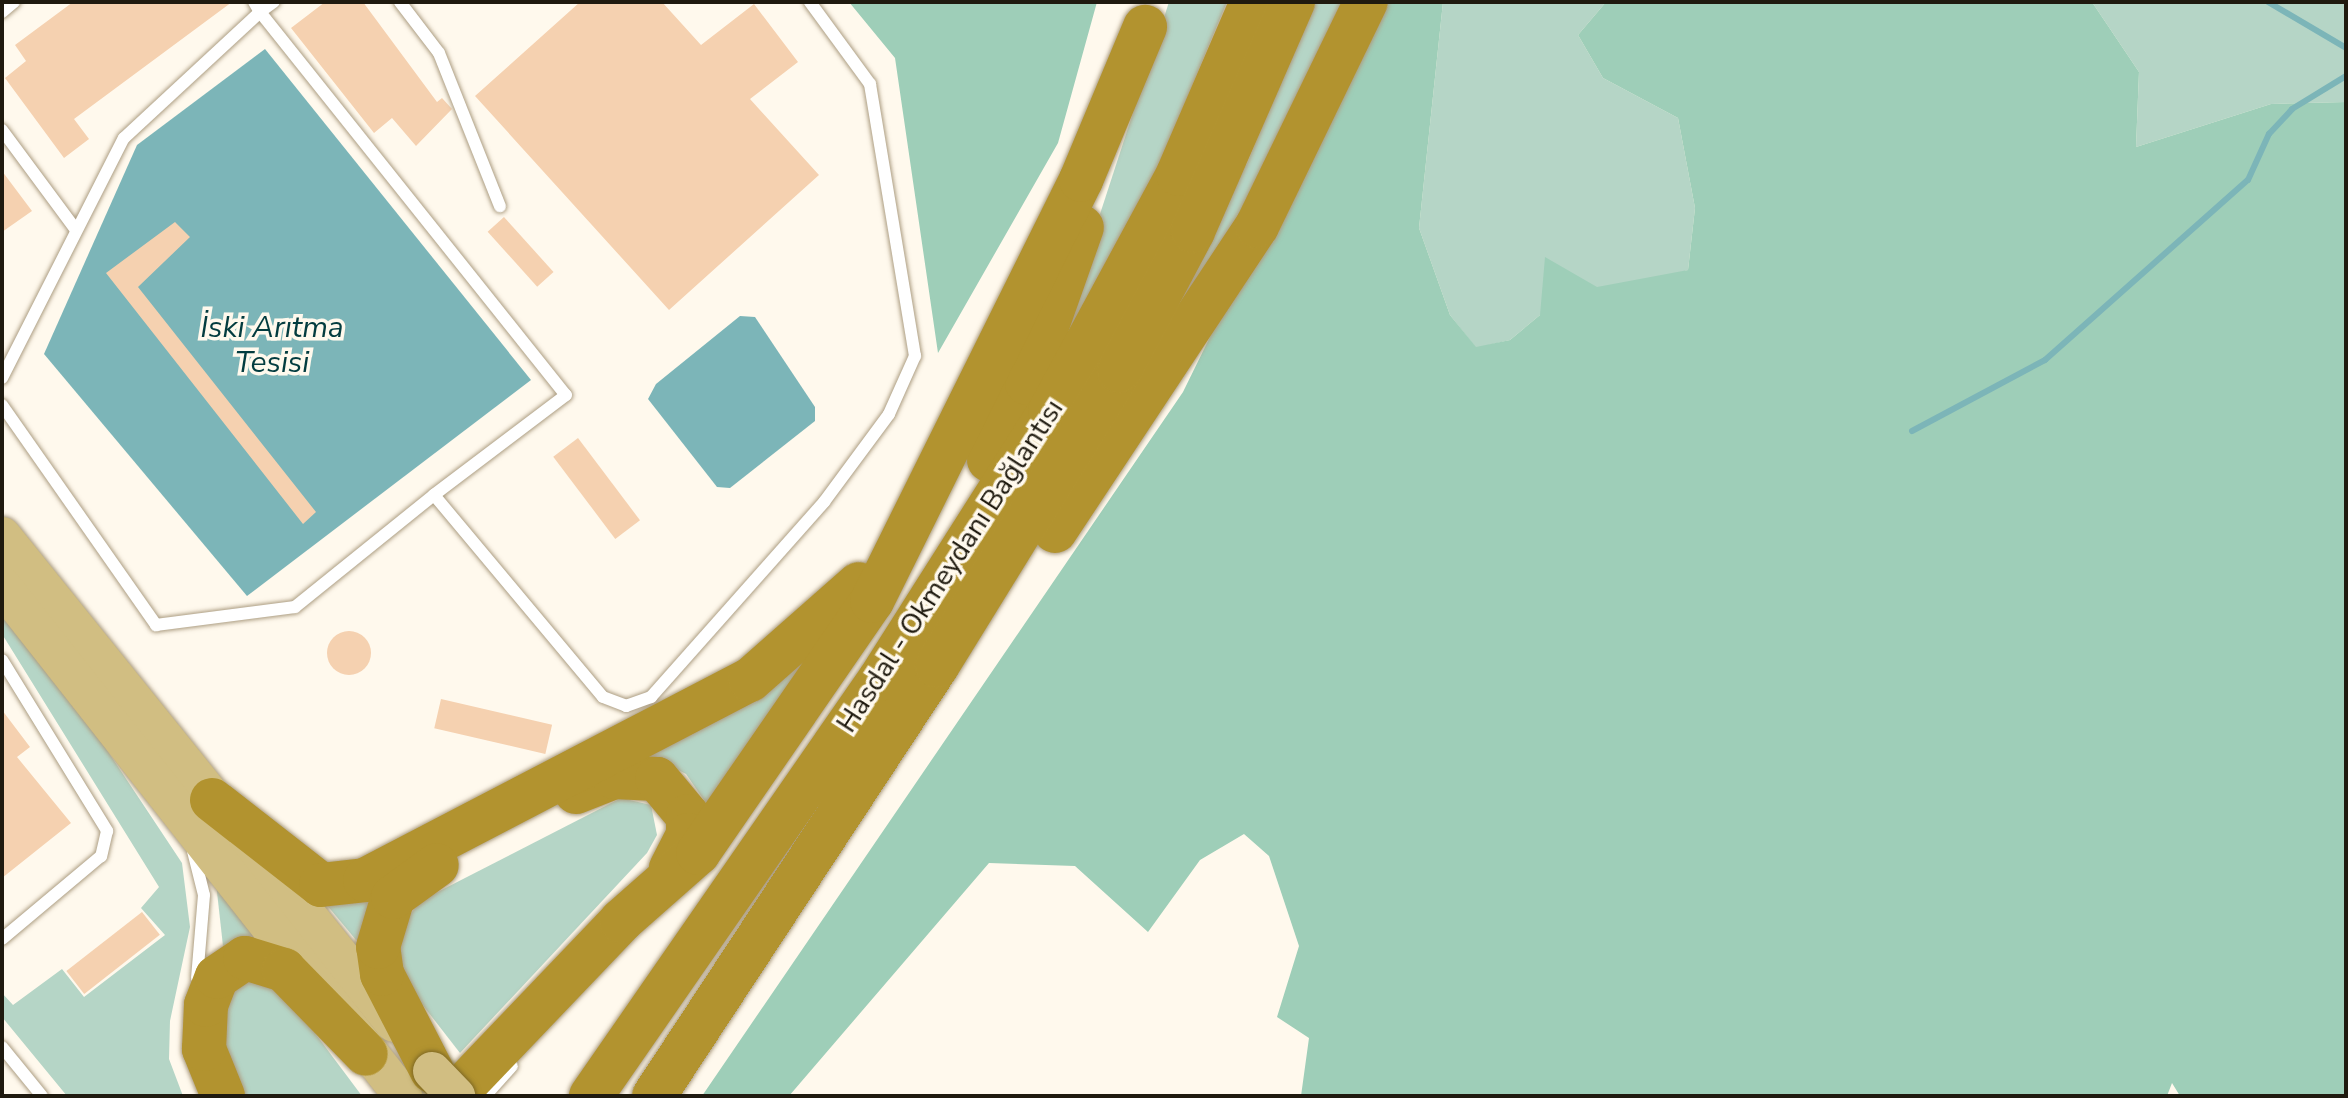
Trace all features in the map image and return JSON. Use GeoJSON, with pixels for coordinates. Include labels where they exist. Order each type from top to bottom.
{"type":"FeatureCollection","features":[{"type":"Feature","properties":{"kind":"highway","name":"Hasdal - Okmeydanı Bağlantısı"},"geometry":{"type":"LineString","coordinates":[[591,1096],[942,586],[1071,374],[1178,174],[1252,2]]}},
{"type":"Feature","properties":{"kind":"highway","name":"Hasdal - Okmeydanı Bağlantısı"},"geometry":{"type":"LineString","coordinates":[[654,1096],[795,876],[937,666],[1119,371],[1193,231],[1293,2]]}},
{"type":"Feature","properties":{"kind":"highway"},"geometry":{"type":"LineString","coordinates":[[795,876],[853,826],[1213,299],[1286,174],[1366,2]]}},
{"type":"Feature","properties":{"kind":"highway"},"geometry":{"type":"LineString","coordinates":[[804,789],[843,699],[946,540],[1010,423],[1119,122],[1147,15]]}},
{"type":"Feature","properties":{"kind":"highway"},"geometry":{"type":"LineString","coordinates":[[663,881],[688,835],[688,816],[657,779],[631,774],[581,790],[409,882],[386,910],[378,961],[436,1090],[663,881],[698,853],[872,601],[935,468],[1081,180],[1147,15]]}},
{"type":"Feature","properties":{"kind":"highway"},"geometry":{"type":"LineString","coordinates":[[212,800],[321,885],[365,880],[781,658],[857,587],[935,468]]}},
{"type":"Feature","properties":{"kind":"highway"},"geometry":{"type":"LineString","coordinates":[[223,1096],[204,1049],[206,1005],[217,977],[245,958],[284,970],[366,1054]]}},
{"type":"Feature","properties":{"kind":"main road"},"geometry":{"type":"LineString","coordinates":[[2,536],[212,800],[436,1090]]}},
{"type":"Feature","properties":{"kind":"main road"},"geometry":{"type":"LineString","coordinates":[[2,586],[135,751],[366,1054],[436,1090]]}},
{"type":"Feature","properties":{"kind":"lane"},"geometry":{"type":"LineString","coordinates":[[2,12],[14,2]]}},
{"type":"Feature","properties":{"kind":"lane"},"geometry":{"type":"LineString","coordinates":[[2,378],[124,138],[257,7],[274,2]]}},
{"type":"Feature","properties":{"kind":"lane"},"geometry":{"type":"LineString","coordinates":[[400,2],[439,53],[500,206]]}},
{"type":"Feature","properties":{"kind":"lane"},"geometry":{"type":"LineString","coordinates":[[434,495],[603,697],[626,706],[651,697],[680,669],[824,502],[889,414],[915,356],[870,84],[810,2]]}},
{"type":"Feature","properties":{"kind":"lane"},"geometry":{"type":"LineString","coordinates":[[2,405],[156,625],[295,607],[434,495],[566,395],[257,7]]}},
{"type":"Feature","properties":{"kind":"lane"},"geometry":{"type":"LineString","coordinates":[[2,130],[76,230]]}},
{"type":"Feature","properties":{"kind":"lane"},"geometry":{"type":"LineString","coordinates":[[2,660],[107,831],[101,856],[2,939]]}},
{"type":"Feature","properties":{"kind":"lane"},"geometry":{"type":"LineString","coordinates":[[135,751],[183,830],[204,895],[205,937],[187,1032],[209,1096]]}},
{"type":"Feature","properties":{"kind":"lane"},"geometry":{"type":"LineString","coordinates":[[553,1017],[663,881]]}},
{"type":"Feature","properties":{"kind":"lane"},"geometry":{"type":"LineString","coordinates":[[2,1047],[42,1096]]}},
{"type":"Feature","properties":{"kind":"lane"},"geometry":{"type":"LineString","coordinates":[[485,1096],[524,1052]]}},
{"type":"Feature","properties":{"kind":"green space"},"geometry":{"type":"Polygon","coordinates":[[[849,2],[1097,2],[1058,143],[938,353],[895,58],[849,2]]]}},
{"type":"Feature","properties":{"kind":"green space"},"geometry":{"type":"Polygon","coordinates":[[[1169,2],[1227,2],[1154,177],[1047,377],[1169,2]]]}},
{"type":"Feature","properties":{"kind":"green space"},"geometry":{"type":"Polygon","coordinates":[[[1314,2],[1345,2],[1268,169],[1139,381],[1248,161],[1314,2]]]}},
{"type":"Feature","properties":{"kind":"green space"},"geometry":{"type":"Polygon","coordinates":[[[1374,2],[1443,2],[1419,228],[1450,315],[1476,347],[1510,340],[1540,315],[1545,257],[1597,287],[1688,270],[1695,208],[1678,118],[1603,78],[1578,35],[1606,2],[2092,2],[2139,72],[2136,147],[2271,104],[2346,102],[2346,1096],[2180,1096],[2172,1083],[2167,1096],[1301,1096],[1309,1038],[1277,1017],[1299,946],[1269,856],[1244,834],[1200,860],[1148,932],[1075,866],[989,863],[789,1096],[702,1096],[1183,392],[1374,2]]]}},
{"type":"Feature","properties":{"kind":"green space"},"geometry":{"type":"Polygon","coordinates":[[[1443,2],[1606,2],[1578,35],[1603,78],[1678,118],[1695,208],[1688,270],[1540,315],[1510,340],[1476,348],[1450,315],[1419,228],[1443,2]]]}},
{"type":"Feature","properties":{"kind":"green space"},"geometry":{"type":"Polygon","coordinates":[[[2092,2],[2346,2],[2346,102],[2271,104],[2136,147],[2139,72],[2092,2]]]}},
{"type":"Feature","properties":{"kind":"green space"},"geometry":{"type":"Polygon","coordinates":[[[2,615],[101,741],[182,863],[190,927],[170,1021],[169,1059],[183,1096],[67,1096],[2,1017],[2,993],[13,1005],[62,969],[84,997],[165,935],[141,908],[159,887],[2,634],[2,615]]]}},
{"type":"Feature","properties":{"kind":"green space"},"geometry":{"type":"Polygon","coordinates":[[[820,647],[708,806],[686,774],[647,754],[820,647]]]}},
{"type":"Feature","properties":{"kind":"green space"},"geometry":{"type":"Polygon","coordinates":[[[621,798],[651,805],[657,835],[647,853],[460,1053],[404,981],[398,960],[407,918],[422,900],[621,798]]]}},
{"type":"Feature","properties":{"kind":"green space"},"geometry":{"type":"Polygon","coordinates":[[[216,883],[259,937],[223,946],[216,883]]]}},
{"type":"Feature","properties":{"kind":"green space"},"geometry":{"type":"Polygon","coordinates":[[[383,883],[363,938],[356,940],[321,898],[383,883]]]}},
{"type":"Feature","properties":{"kind":"green space"},"geometry":{"type":"Polygon","coordinates":[[[246,979],[282,989],[362,1096],[244,1096],[219,1053],[231,988],[246,979]]]}},
{"type":"Feature","properties":{"kind":"water","name":"İski Arıtma Tesisi"},"geometry":{"type":"Polygon","coordinates":[[[265,49],[531,380],[247,596],[44,354],[137,145],[265,49]]]}},
{"type":"Feature","properties":{"kind":"water"},"geometry":{"type":"Polygon","coordinates":[[[740,316],[755,317],[815,407],[815,421],[730,488],[717,487],[648,399],[656,384],[740,316]]]}},
{"type":"Feature","properties":{"kind":"building"},"geometry":{"type":"Polygon","coordinates":[[[73,2],[232,2],[74,119],[89,139],[64,158],[5,78],[26,61],[15,45],[73,2]]]}},
{"type":"Feature","properties":{"kind":"building"},"geometry":{"type":"Polygon","coordinates":[[[325,2],[363,2],[437,102],[442,98],[452,109],[416,146],[392,118],[374,133],[291,28],[325,2]]]}},
{"type":"Feature","properties":{"kind":"building"},"geometry":{"type":"Polygon","coordinates":[[[580,2],[662,2],[701,45],[754,4],[798,62],[750,99],[819,175],[669,310],[475,96],[580,2]]]}},
{"type":"Feature","properties":{"kind":"building"},"geometry":{"type":"Polygon","coordinates":[[[2,171],[32,211],[2,232],[2,171]]]}},
{"type":"Feature","properties":{"kind":"building"},"geometry":{"type":"Polygon","coordinates":[[[504,217],[554,272],[537,287],[488,232],[504,217]]]}},
{"type":"Feature","properties":{"kind":"building"},"geometry":{"type":"Polygon","coordinates":[[[175,222],[190,237],[138,287],[316,512],[303,524],[106,273],[175,222]]]}},
{"type":"Feature","properties":{"kind":"building"},"geometry":{"type":"Polygon","coordinates":[[[578,438],[640,520],[615,539],[553,457],[578,438]]]}},
{"type":"Feature","properties":{"kind":"building"},"geometry":{"type":"Polygon","coordinates":[[[349,631],[364,638],[371,653],[364,668],[349,675],[334,668],[327,653],[334,638],[349,631]]]}},
{"type":"Feature","properties":{"kind":"building"},"geometry":{"type":"Polygon","coordinates":[[[441,699],[552,725],[545,754],[434,728],[441,699]]]}},
{"type":"Feature","properties":{"kind":"building"},"geometry":{"type":"Polygon","coordinates":[[[2,710],[30,747],[17,757],[71,823],[2,878],[2,710]]]}},
{"type":"Feature","properties":{"kind":"building"},"geometry":{"type":"Polygon","coordinates":[[[142,912],[160,935],[84,994],[66,971],[142,912]]]}},
{"type":"Feature","properties":{"kind":"waterway"},"geometry":{"type":"LineString","coordinates":[[2268,2],[2346,48]]}},
{"type":"Feature","properties":{"kind":"waterway"},"geometry":{"type":"LineString","coordinates":[[1912,431],[2045,360],[2248,180],[2269,134],[2292,109],[2346,76]]}}]}
